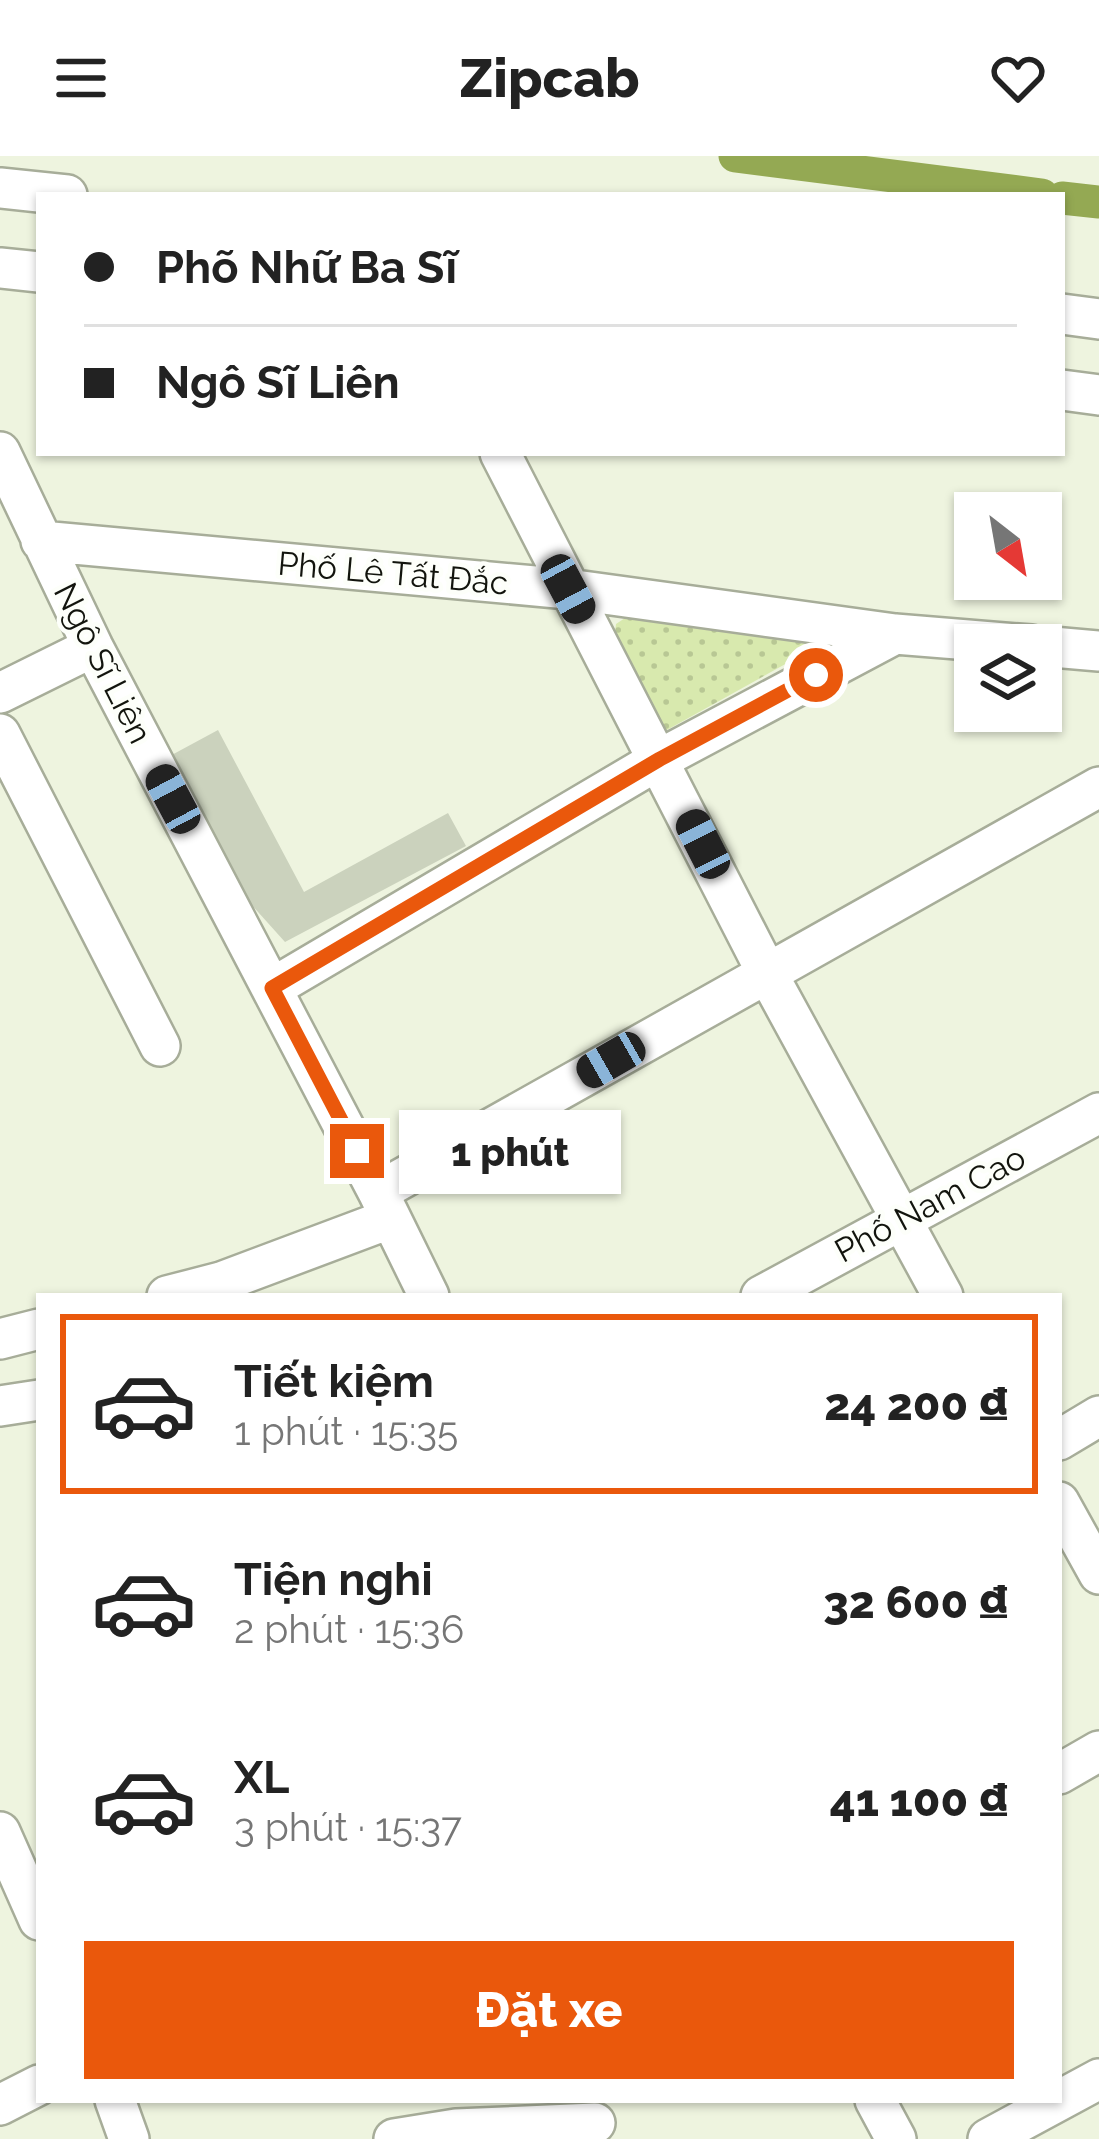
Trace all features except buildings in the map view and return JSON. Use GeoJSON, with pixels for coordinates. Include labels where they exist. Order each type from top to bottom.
{"type":"FeatureCollection","features":[{"type":"Feature","properties":{"kind":"street"},"geometry":{"type":"LineString","coordinates":[[0,188],[38,192]]}},
{"type":"Feature","properties":{"kind":"street"},"geometry":{"type":"LineString","coordinates":[[0,268],[36,272]]}},
{"type":"Feature","properties":{"kind":"street"},"geometry":{"type":"LineString","coordinates":[[1065,314],[1099,319]]}},
{"type":"Feature","properties":{"kind":"street"},"geometry":{"type":"LineString","coordinates":[[1065,390],[1099,394]]}},
{"type":"Feature","properties":{"kind":"street","name":"Ngô Sĩ Liên"},"geometry":{"type":"LineString","coordinates":[[0,452],[94,647],[427,1293]]}},
{"type":"Feature","properties":{"kind":"street"},"geometry":{"type":"LineString","coordinates":[[502,456],[767,973],[941,1293]]}},
{"type":"Feature","properties":{"kind":"street","name":"Phố Lê Tất Đắc"},"geometry":{"type":"LineString","coordinates":[[41,541],[568,589],[954,639]]}},
{"type":"Feature","properties":{"kind":"street"},"geometry":{"type":"LineString","coordinates":[[272,988],[660,759],[895,634]]}},
{"type":"Feature","properties":{"kind":"street"},"geometry":{"type":"LineString","coordinates":[[0,693],[94,647]]}},
{"type":"Feature","properties":{"kind":"street"},"geometry":{"type":"LineString","coordinates":[[1062,648],[1099,651]]}},
{"type":"Feature","properties":{"kind":"street"},"geometry":{"type":"LineString","coordinates":[[0,734],[160,1046]]}},
{"type":"Feature","properties":{"kind":"street"},"geometry":{"type":"LineString","coordinates":[[178,1293],[221,1282],[383,1205],[767,973],[1099,787]]}},
{"type":"Feature","properties":{"kind":"street","name":"Phố Nam Cao"},"geometry":{"type":"LineString","coordinates":[[766,1293],[1099,1113]]}},
{"type":"Feature","properties":{"kind":"street"},"geometry":{"type":"LineString","coordinates":[[0,1339],[36,1330]]}},
{"type":"Feature","properties":{"kind":"street"},"geometry":{"type":"LineString","coordinates":[[1062,1438],[1099,1416]]}},
{"type":"Feature","properties":{"kind":"street"},"geometry":{"type":"LineString","coordinates":[[1062,1507],[1099,1574]]}},
{"type":"Feature","properties":{"kind":"street"},"geometry":{"type":"LineString","coordinates":[[1062,1772],[1099,1751]]}},
{"type":"Feature","properties":{"kind":"street"},"geometry":{"type":"LineString","coordinates":[[0,1832],[36,1913]]}},
{"type":"Feature","properties":{"kind":"street"},"geometry":{"type":"LineString","coordinates":[[1062,2099],[1099,2079]]}},
{"type":"Feature","properties":{"kind":"street"},"geometry":{"type":"LineString","coordinates":[[0,2105],[36,2087]]}},
{"type":"Feature","properties":{"kind":"street"},"geometry":{"type":"LineString","coordinates":[[877,2103],[896,2139]]}},
{"type":"Feature","properties":{"kind":"street"},"geometry":{"type":"LineString","coordinates":[[988,2139],[1055,2103]]}},
{"type":"Feature","properties":{"kind":"street"},"geometry":{"type":"LineString","coordinates":[[394,2139],[456,2129],[595,2123]]}},
{"type":"Feature","properties":{"kind":"green space"},"geometry":{"type":"Polygon","coordinates":[[[631,614],[805,639],[807,652],[665,731],[614,639],[616,624],[631,614]]]}},
{"type":"Feature","properties":{"kind":"waterway"},"geometry":{"type":"LineString","coordinates":[[735,156],[1018,192]]}},
{"type":"Feature","properties":{"kind":"waterway"},"geometry":{"type":"LineString","coordinates":[[1065,198],[1099,202]]}},
{"type":"Feature","properties":{"kind":"route"},"geometry":{"type":"LineString","coordinates":[[357,1151],[272,988],[660,759],[816,675]]}}]}
